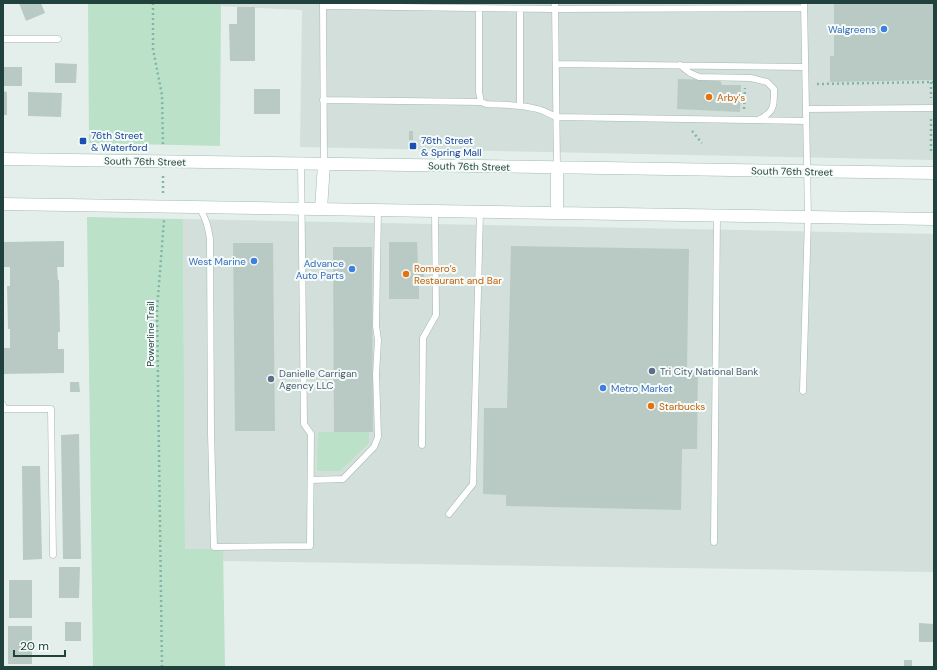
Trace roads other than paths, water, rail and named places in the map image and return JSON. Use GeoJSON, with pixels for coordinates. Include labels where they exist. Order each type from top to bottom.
{"type":"FeatureCollection","features":[{"type":"Feature","properties":{"kind":"main road","name":"South 76th Street"},"geometry":{"type":"LineString","coordinates":[[3,159],[934,173]]}},
{"type":"Feature","properties":{"kind":"main road"},"geometry":{"type":"LineString","coordinates":[[321,209],[324,164]]}},
{"type":"Feature","properties":{"kind":"main road"},"geometry":{"type":"LineString","coordinates":[[557,213],[558,167]]}},
{"type":"Feature","properties":{"kind":"main road"},"geometry":{"type":"LineString","coordinates":[[3,204],[934,219]]}},
{"type":"Feature","properties":{"kind":"lane"},"geometry":{"type":"LineString","coordinates":[[324,164],[323,5],[520,9],[555,6],[804,6],[808,217],[804,391]]}},
{"type":"Feature","properties":{"kind":"lane"},"geometry":{"type":"LineString","coordinates":[[555,6],[558,167]]}},
{"type":"Feature","properties":{"kind":"lane"},"geometry":{"type":"LineString","coordinates":[[479,8],[479,92],[481,102]]}},
{"type":"Feature","properties":{"kind":"lane"},"geometry":{"type":"LineString","coordinates":[[520,9],[520,106]]}},
{"type":"Feature","properties":{"kind":"lane"},"geometry":{"type":"LineString","coordinates":[[3,39],[58,39]]}},
{"type":"Feature","properties":{"kind":"lane"},"geometry":{"type":"LineString","coordinates":[[556,64],[805,67]]}},
{"type":"Feature","properties":{"kind":"lane"},"geometry":{"type":"LineString","coordinates":[[680,65],[690,73],[699,77],[745,78],[767,82],[774,89],[774,105],[769,114],[759,120]]}},
{"type":"Feature","properties":{"kind":"lane"},"geometry":{"type":"LineString","coordinates":[[323,100],[481,102],[486,104],[520,106],[538,109],[557,118],[806,121]]}},
{"type":"Feature","properties":{"kind":"lane"},"geometry":{"type":"LineString","coordinates":[[806,109],[934,108]]}},
{"type":"Feature","properties":{"kind":"lane"},"geometry":{"type":"LineString","coordinates":[[199,208],[204,215],[208,226],[210,239],[211,433],[214,547],[310,546],[311,434],[304,424],[301,163]]}},
{"type":"Feature","properties":{"kind":"lane"},"geometry":{"type":"LineString","coordinates":[[311,480],[343,479],[374,447],[378,437],[376,374],[378,340],[376,326],[378,210]]}},
{"type":"Feature","properties":{"kind":"lane"},"geometry":{"type":"LineString","coordinates":[[422,446],[422,338],[436,315],[435,211]]}},
{"type":"Feature","properties":{"kind":"lane"},"geometry":{"type":"LineString","coordinates":[[449,514],[473,484],[480,212]]}},
{"type":"Feature","properties":{"kind":"lane"},"geometry":{"type":"LineString","coordinates":[[714,542],[716,216]]}},
{"type":"Feature","properties":{"kind":"lane"},"geometry":{"type":"LineString","coordinates":[[3,405],[5,409],[51,409],[53,556]]}},
{"type":"Feature","properties":{"kind":"place","name":"Walgreens"},"geometry":{"type":"Point","coordinates":[884,29]}},
{"type":"Feature","properties":{"kind":"place","name":"Arby's"},"geometry":{"type":"Point","coordinates":[709,97]}},
{"type":"Feature","properties":{"kind":"place","name":"76th Street & Waterford"},"geometry":{"type":"Point","coordinates":[83,141]}},
{"type":"Feature","properties":{"kind":"place","name":"76th Street & Spring Mall"},"geometry":{"type":"Point","coordinates":[413,146]}},
{"type":"Feature","properties":{"kind":"place","name":"West Marine"},"geometry":{"type":"Point","coordinates":[254,261]}},
{"type":"Feature","properties":{"kind":"place","name":"Advance Auto Parts"},"geometry":{"type":"Point","coordinates":[352,269]}},
{"type":"Feature","properties":{"kind":"place","name":"Romero’s Restaurant and Bar"},"geometry":{"type":"Point","coordinates":[406,274]}},
{"type":"Feature","properties":{"kind":"place","name":"Tri City National Bank"},"geometry":{"type":"Point","coordinates":[652,371]}},
{"type":"Feature","properties":{"kind":"place","name":"Danielle Carrigan Agency LLC"},"geometry":{"type":"Point","coordinates":[271,379]}},
{"type":"Feature","properties":{"kind":"place","name":"Metro Market"},"geometry":{"type":"Point","coordinates":[603,388]}},
{"type":"Feature","properties":{"kind":"place","name":"Starbucks"},"geometry":{"type":"Point","coordinates":[651,406]}}]}
